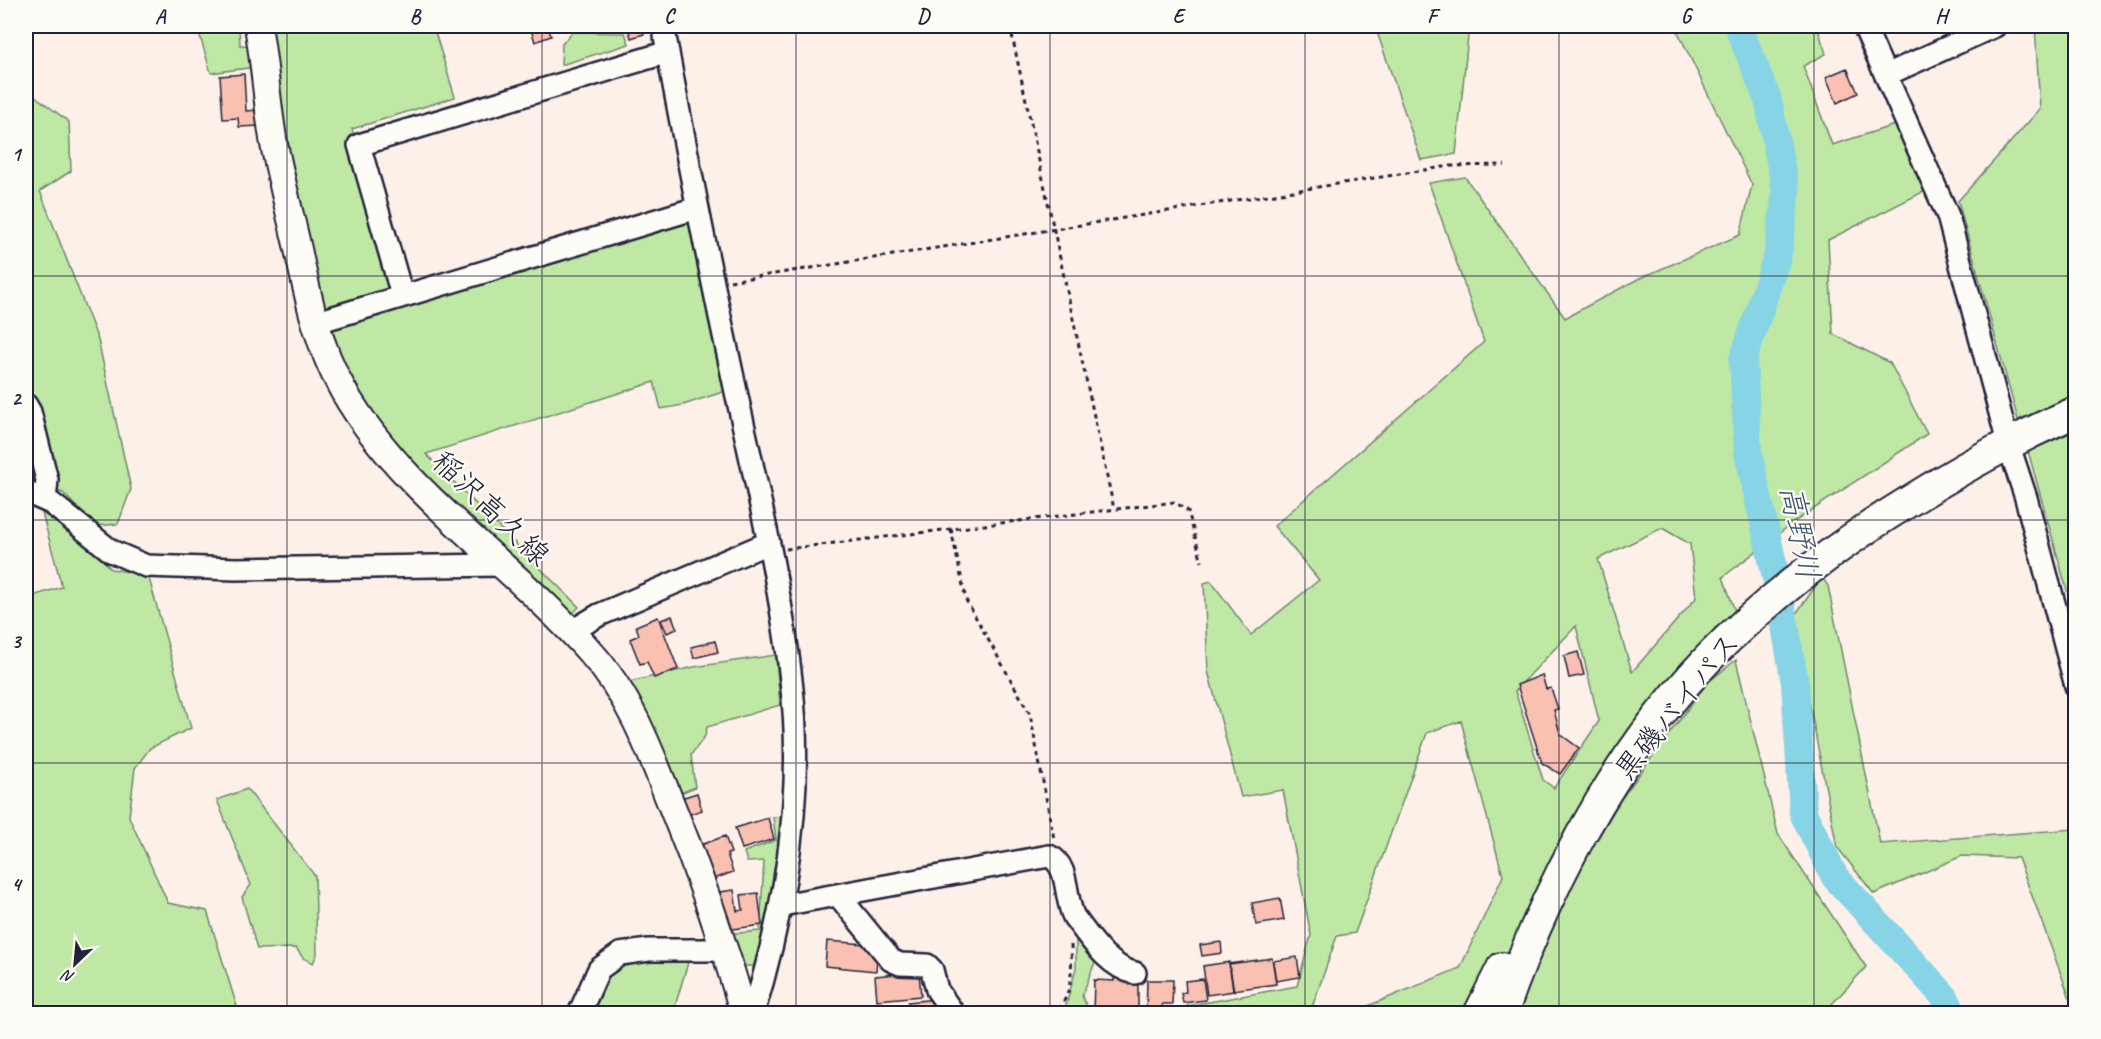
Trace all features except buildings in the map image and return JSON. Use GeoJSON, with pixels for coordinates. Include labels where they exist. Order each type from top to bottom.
{"type":"FeatureCollection","features":[{"type":"Feature","properties":{"kind":"highway","name":"黒磯バイパス"},"geometry":{"type":"LineString","coordinates":[[1502,1014],[1529,939],[1572,849],[1622,769],[1683,688],[1743,625],[1808,569],[1875,522],[2008,443],[2070,414]]}},
{"type":"Feature","properties":{"kind":"highway"},"geometry":{"type":"LineString","coordinates":[[1479,1014],[1493,981],[1508,959],[1529,939]]}},
{"type":"Feature","properties":{"kind":"highway"},"geometry":{"type":"LineString","coordinates":[[1511,1014],[1529,939]]}},
{"type":"Feature","properties":{"kind":"main road","name":"稲沢高久線"},"geometry":{"type":"LineString","coordinates":[[258,26],[274,142],[314,323],[328,363],[362,420],[417,483],[572,632],[608,673],[648,747],[726,950],[744,1014]]}},
{"type":"Feature","properties":{"kind":"street"},"geometry":{"type":"LineString","coordinates":[[663,26],[697,208],[769,547],[792,682],[794,803],[782,905],[773,949],[753,1014]]}},
{"type":"Feature","properties":{"kind":"street"},"geometry":{"type":"LineString","coordinates":[[1864,26],[1948,216],[2076,687]]}},
{"type":"Feature","properties":{"kind":"street"},"geometry":{"type":"LineString","coordinates":[[1886,75],[1995,26]]}},
{"type":"Feature","properties":{"kind":"street"},"geometry":{"type":"LineString","coordinates":[[402,295],[359,145],[668,52]]}},
{"type":"Feature","properties":{"kind":"street"},"geometry":{"type":"LineString","coordinates":[[314,323],[697,208]]}},
{"type":"Feature","properties":{"kind":"street"},"geometry":{"type":"LineString","coordinates":[[26,405],[30,412],[47,480],[45,500]]}},
{"type":"Feature","properties":{"kind":"street"},"geometry":{"type":"LineString","coordinates":[[26,492],[45,500],[111,551],[146,566],[236,569],[502,565]]}},
{"type":"Feature","properties":{"kind":"street"},"geometry":{"type":"LineString","coordinates":[[572,632],[599,615],[769,547]]}},
{"type":"Feature","properties":{"kind":"street"},"geometry":{"type":"LineString","coordinates":[[782,905],[1042,856],[1057,859],[1074,917],[1113,963],[1124,970],[1135,973]]}},
{"type":"Feature","properties":{"kind":"street"},"geometry":{"type":"LineString","coordinates":[[838,895],[891,960],[900,964],[927,965],[933,969],[937,990],[954,1014]]}},
{"type":"Feature","properties":{"kind":"street"},"geometry":{"type":"LineString","coordinates":[[579,1014],[599,969],[620,954],[649,950],[726,950]]}},
{"type":"Feature","properties":{"kind":"path"},"geometry":{"type":"LineString","coordinates":[[1010,26],[1114,509]]}},
{"type":"Feature","properties":{"kind":"path"},"geometry":{"type":"LineString","coordinates":[[713,283],[1053,231],[1450,166],[1505,165]]}},
{"type":"Feature","properties":{"kind":"path"},"geometry":{"type":"LineString","coordinates":[[769,547],[951,529],[1175,502],[1188,511],[1203,562]]}},
{"type":"Feature","properties":{"kind":"path"},"geometry":{"type":"LineString","coordinates":[[951,529],[966,600],[1030,714],[1057,859]]}},
{"type":"Feature","properties":{"kind":"path"},"geometry":{"type":"LineString","coordinates":[[1051,1014],[1056,1012],[1067,998],[1072,968],[1071,944]]}},
{"type":"Feature","properties":{"kind":"green space"},"geometry":{"type":"Polygon","coordinates":[[[197,26],[239,26],[240,45],[252,46],[255,67],[211,73],[197,26]]]}},
{"type":"Feature","properties":{"kind":"green space"},"geometry":{"type":"Polygon","coordinates":[[[265,26],[433,26],[455,97],[352,129],[397,287],[325,312],[305,245],[265,26]]]}},
{"type":"Feature","properties":{"kind":"green space"},"geometry":{"type":"Polygon","coordinates":[[[1375,26],[1469,26],[1456,154],[1421,160],[1375,26]]]}},
{"type":"Feature","properties":{"kind":"green space"},"geometry":{"type":"Polygon","coordinates":[[[1675,26],[1817,26],[1826,54],[1803,66],[1832,145],[1898,124],[1925,191],[1828,240],[1833,334],[1890,363],[1927,434],[1794,522],[1723,577],[1735,611],[1667,683],[1605,766],[1558,844],[1526,911],[1488,1013],[1369,1013],[1368,1006],[1460,968],[1503,876],[1461,721],[1427,733],[1355,933],[1337,936],[1310,1013],[1185,1014],[1187,1006],[1297,986],[1311,935],[1283,790],[1241,797],[1208,671],[1204,583],[1211,581],[1251,635],[1319,580],[1274,526],[1484,342],[1429,183],[1465,177],[1565,318],[1638,279],[1740,235],[1752,185],[1675,26]],[[1662,528],[1598,559],[1632,672],[1696,598],[1690,544],[1662,528]],[[1576,626],[1515,691],[1543,780],[1554,788],[1599,721],[1576,626]]]}},
{"type":"Feature","properties":{"kind":"green space"},"geometry":{"type":"Polygon","coordinates":[[[2035,26],[2075,26],[2076,394],[2018,420],[1958,201],[2040,109],[2035,26]]]}},
{"type":"Feature","properties":{"kind":"green space"},"geometry":{"type":"Polygon","coordinates":[[[572,32],[625,33],[629,44],[561,65],[562,44],[572,32]]]}},
{"type":"Feature","properties":{"kind":"green space"},"geometry":{"type":"Polygon","coordinates":[[[35,96],[69,122],[71,171],[40,191],[98,340],[131,489],[118,524],[95,526],[63,493],[26,482],[26,99],[35,96]]]}},
{"type":"Feature","properties":{"kind":"green space"},"geometry":{"type":"Polygon","coordinates":[[[691,219],[726,391],[683,405],[661,409],[654,382],[426,454],[579,607],[570,616],[403,455],[367,414],[326,329],[691,219]]]}},
{"type":"Feature","properties":{"kind":"green space"},"geometry":{"type":"Polygon","coordinates":[[[2075,431],[2075,619],[2028,451],[2075,431]]]}},
{"type":"Feature","properties":{"kind":"green space"},"geometry":{"type":"Polygon","coordinates":[[[42,513],[85,541],[111,569],[148,575],[191,728],[150,748],[135,768],[129,817],[168,903],[207,911],[239,1013],[26,1014],[26,598],[62,587],[42,513]]]}},
{"type":"Feature","properties":{"kind":"green space"},"geometry":{"type":"Polygon","coordinates":[[[1822,577],[1828,586],[1880,844],[2075,829],[2075,1012],[2018,858],[1962,856],[1874,894],[1837,847],[1793,618],[1822,577]]]}},
{"type":"Feature","properties":{"kind":"green space"},"geometry":{"type":"Polygon","coordinates":[[[776,655],[780,705],[707,727],[705,736],[691,755],[695,787],[676,795],[625,683],[694,667],[776,655]]]}},
{"type":"Feature","properties":{"kind":"green space"},"geometry":{"type":"Polygon","coordinates":[[[1736,660],[1778,834],[1866,967],[1832,1004],[1835,1013],[1520,1014],[1534,960],[1583,863],[1621,799],[1707,683],[1736,660]]]}},
{"type":"Feature","properties":{"kind":"green space"},"geometry":{"type":"Polygon","coordinates":[[[247,789],[315,876],[317,954],[313,963],[303,958],[296,948],[257,949],[242,897],[251,885],[217,800],[247,789]]]}},
{"type":"Feature","properties":{"kind":"green space"},"geometry":{"type":"Polygon","coordinates":[[[782,816],[767,927],[756,966],[738,966],[727,934],[760,931],[764,861],[747,862],[744,852],[776,840],[773,817],[782,816]]]}},
{"type":"Feature","properties":{"kind":"green space"},"geometry":{"type":"Polygon","coordinates":[[[1076,934],[1097,957],[1082,996],[1090,1013],[1064,1014],[1076,968],[1076,934]]]}},
{"type":"Feature","properties":{"kind":"green space"},"geometry":{"type":"Polygon","coordinates":[[[634,957],[689,959],[673,1013],[590,1014],[612,967],[634,957]]]}},
{"type":"Feature","properties":{"kind":"waterway","name":"高野川"},"geometry":{"type":"LineString","coordinates":[[1738,26],[1768,100],[1786,192],[1778,254],[1743,360],[1748,452],[1778,586],[1795,683],[1803,813],[1835,877],[1943,995],[1954,1014]]}}]}
